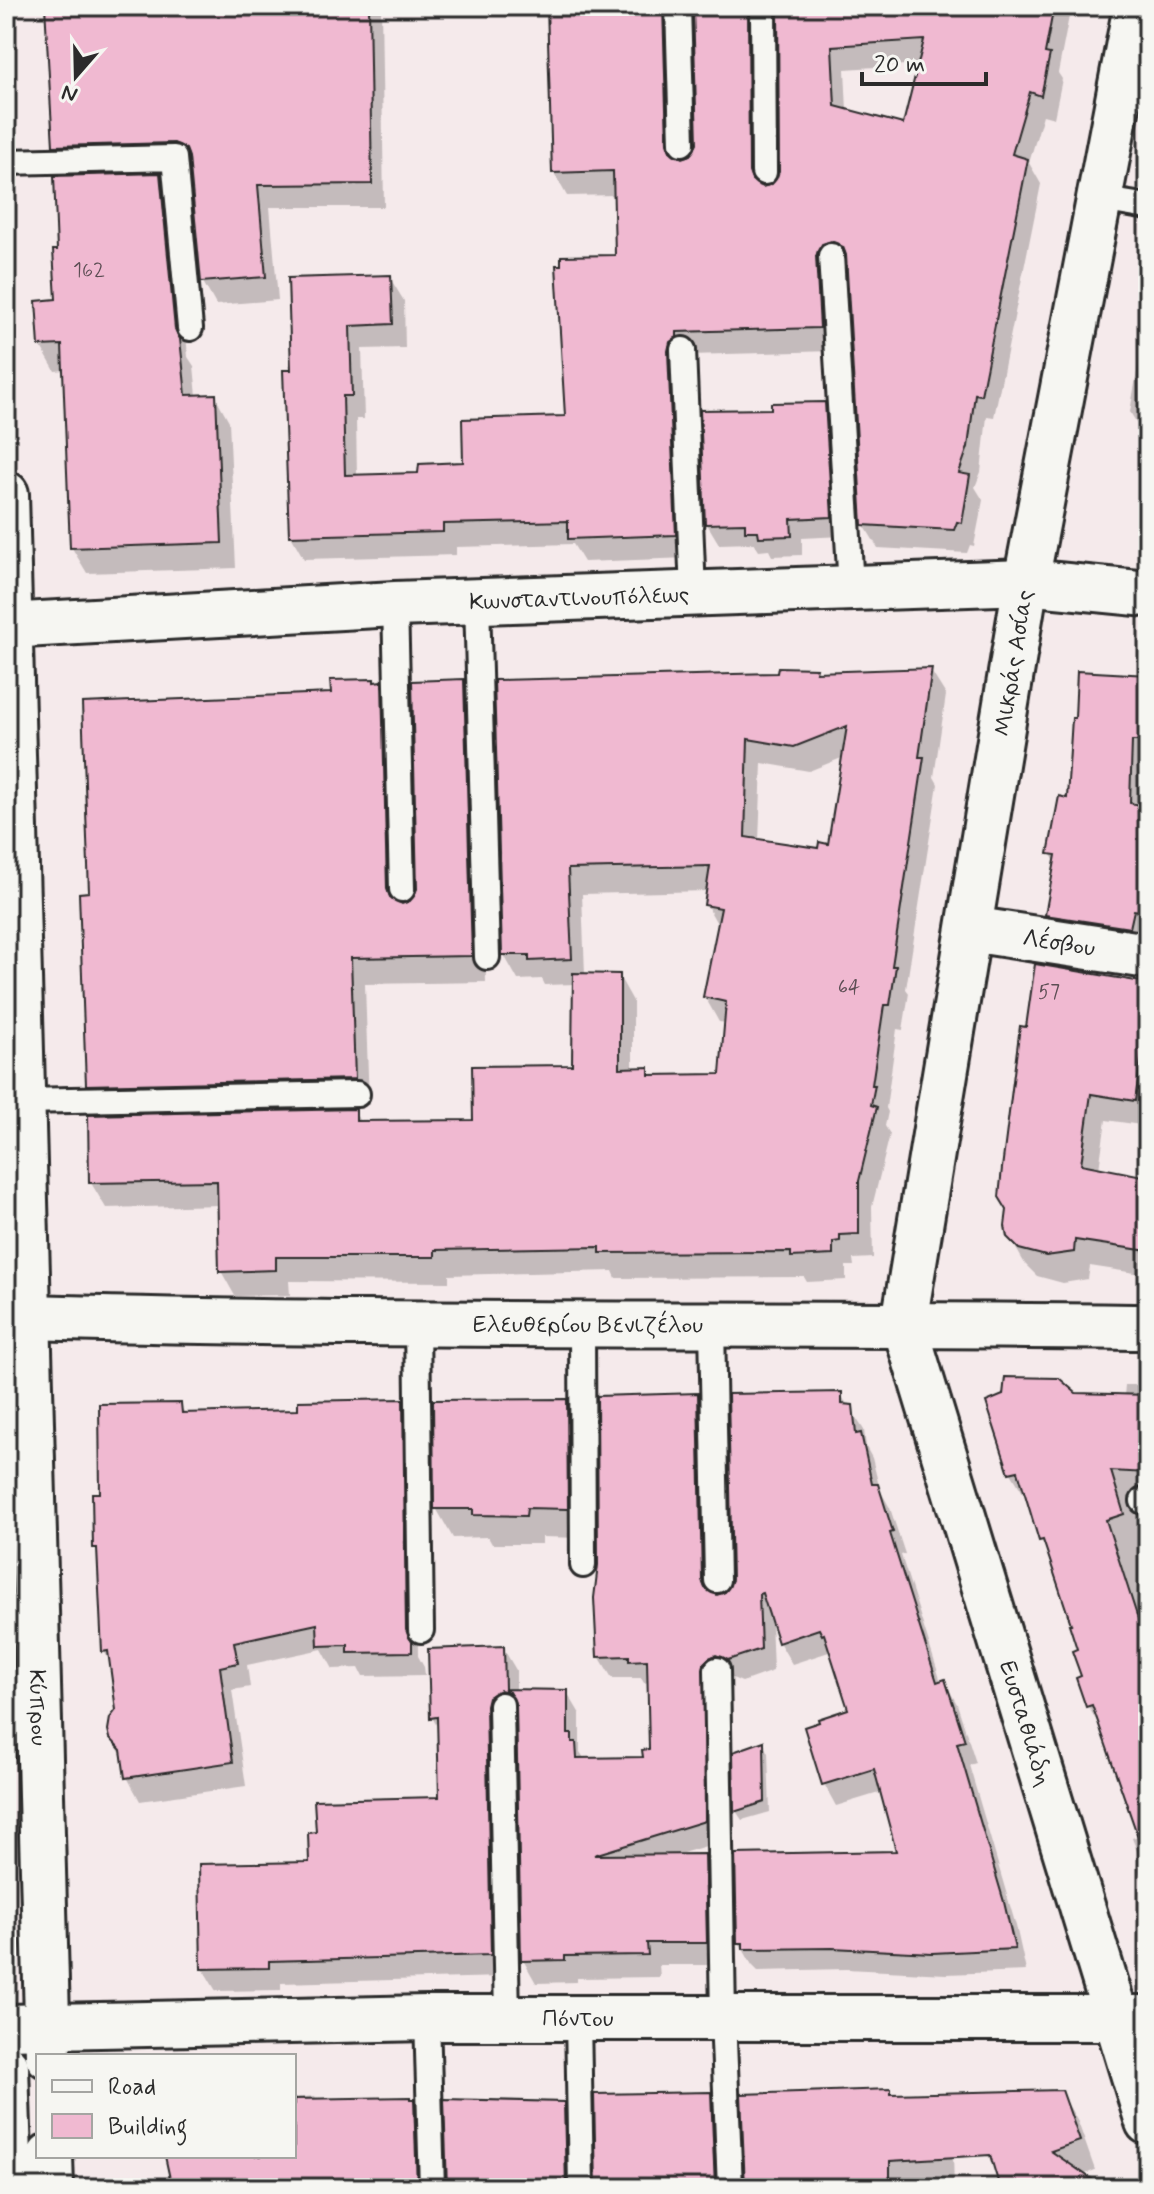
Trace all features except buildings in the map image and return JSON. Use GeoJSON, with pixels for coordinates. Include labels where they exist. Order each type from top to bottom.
{"type":"FeatureCollection","features":[{"type":"Feature","properties":{"kind":"street","name":"Μικράς Ασίας"},"geometry":{"type":"LineString","coordinates":[[904,1323],[1026,582],[1136,6]]}},
{"type":"Feature","properties":{"kind":"street","name":"Κύπρου"},"geometry":{"type":"LineString","coordinates":[[6,494],[28,1317],[34,2037]]}},
{"type":"Feature","properties":{"kind":"street","name":"Κωνσταντινουπόλεως"},"geometry":{"type":"LineString","coordinates":[[8,626],[395,604],[1026,582],[1148,594]]}},
{"type":"Feature","properties":{"kind":"street","name":"Λέσβου"},"geometry":{"type":"LineString","coordinates":[[970,929],[1148,956]]}},
{"type":"Feature","properties":{"kind":"street","name":"Ελευθερίου Βενιζέλου"},"geometry":{"type":"LineString","coordinates":[[28,1317],[582,1326],[904,1323],[1148,1327]]}},
{"type":"Feature","properties":{"kind":"street","name":"Ευσταθιάδη"},"geometry":{"type":"LineString","coordinates":[[904,1323],[1132,2018],[1148,2122]]}},
{"type":"Feature","properties":{"kind":"street","name":"Πόντου"},"geometry":{"type":"LineString","coordinates":[[34,2037],[427,2018],[1132,2018]]}},
{"type":"Feature","properties":{"kind":"street"},"geometry":{"type":"LineString","coordinates":[[6,2067],[10,2188]]}},
{"type":"Feature","properties":{"kind":"street"},"geometry":{"type":"LineString","coordinates":[[50,2158],[51,2188]]}},
{"type":"Feature","properties":{"kind":"lane"},"geometry":{"type":"LineString","coordinates":[[678,6],[682,143]]}},
{"type":"Feature","properties":{"kind":"lane"},"geometry":{"type":"LineString","coordinates":[[763,6],[764,172]]}},
{"type":"Feature","properties":{"kind":"lane"},"geometry":{"type":"LineString","coordinates":[[6,162],[174,158],[190,328]]}},
{"type":"Feature","properties":{"kind":"lane"},"geometry":{"type":"LineString","coordinates":[[1100,199],[1148,207]]}},
{"type":"Feature","properties":{"kind":"lane"},"geometry":{"type":"LineString","coordinates":[[831,256],[851,587]]}},
{"type":"Feature","properties":{"kind":"lane"},"geometry":{"type":"LineString","coordinates":[[683,350],[693,593]]}},
{"type":"Feature","properties":{"kind":"lane"},"geometry":{"type":"LineString","coordinates":[[477,601],[487,957]]}},
{"type":"Feature","properties":{"kind":"lane"},"geometry":{"type":"LineString","coordinates":[[395,604],[402,889]]}},
{"type":"Feature","properties":{"kind":"lane"},"geometry":{"type":"LineString","coordinates":[[23,1101],[357,1094]]}},
{"type":"Feature","properties":{"kind":"lane"},"geometry":{"type":"LineString","coordinates":[[417,1322],[421,1630]]}},
{"type":"Feature","properties":{"kind":"lane"},"geometry":{"type":"LineString","coordinates":[[712,1325],[717,1580]]}},
{"type":"Feature","properties":{"kind":"lane"},"geometry":{"type":"LineString","coordinates":[[582,1326],[583,1565]]}},
{"type":"Feature","properties":{"kind":"lane"},"geometry":{"type":"LineString","coordinates":[[717,1670],[723,2017],[730,2188]]}},
{"type":"Feature","properties":{"kind":"lane"},"geometry":{"type":"LineString","coordinates":[[501,1705],[507,2018]]}},
{"type":"Feature","properties":{"kind":"lane"},"geometry":{"type":"LineString","coordinates":[[427,2018],[432,2188]]}},
{"type":"Feature","properties":{"kind":"lane"},"geometry":{"type":"LineString","coordinates":[[578,2018],[581,2188]]}}]}
